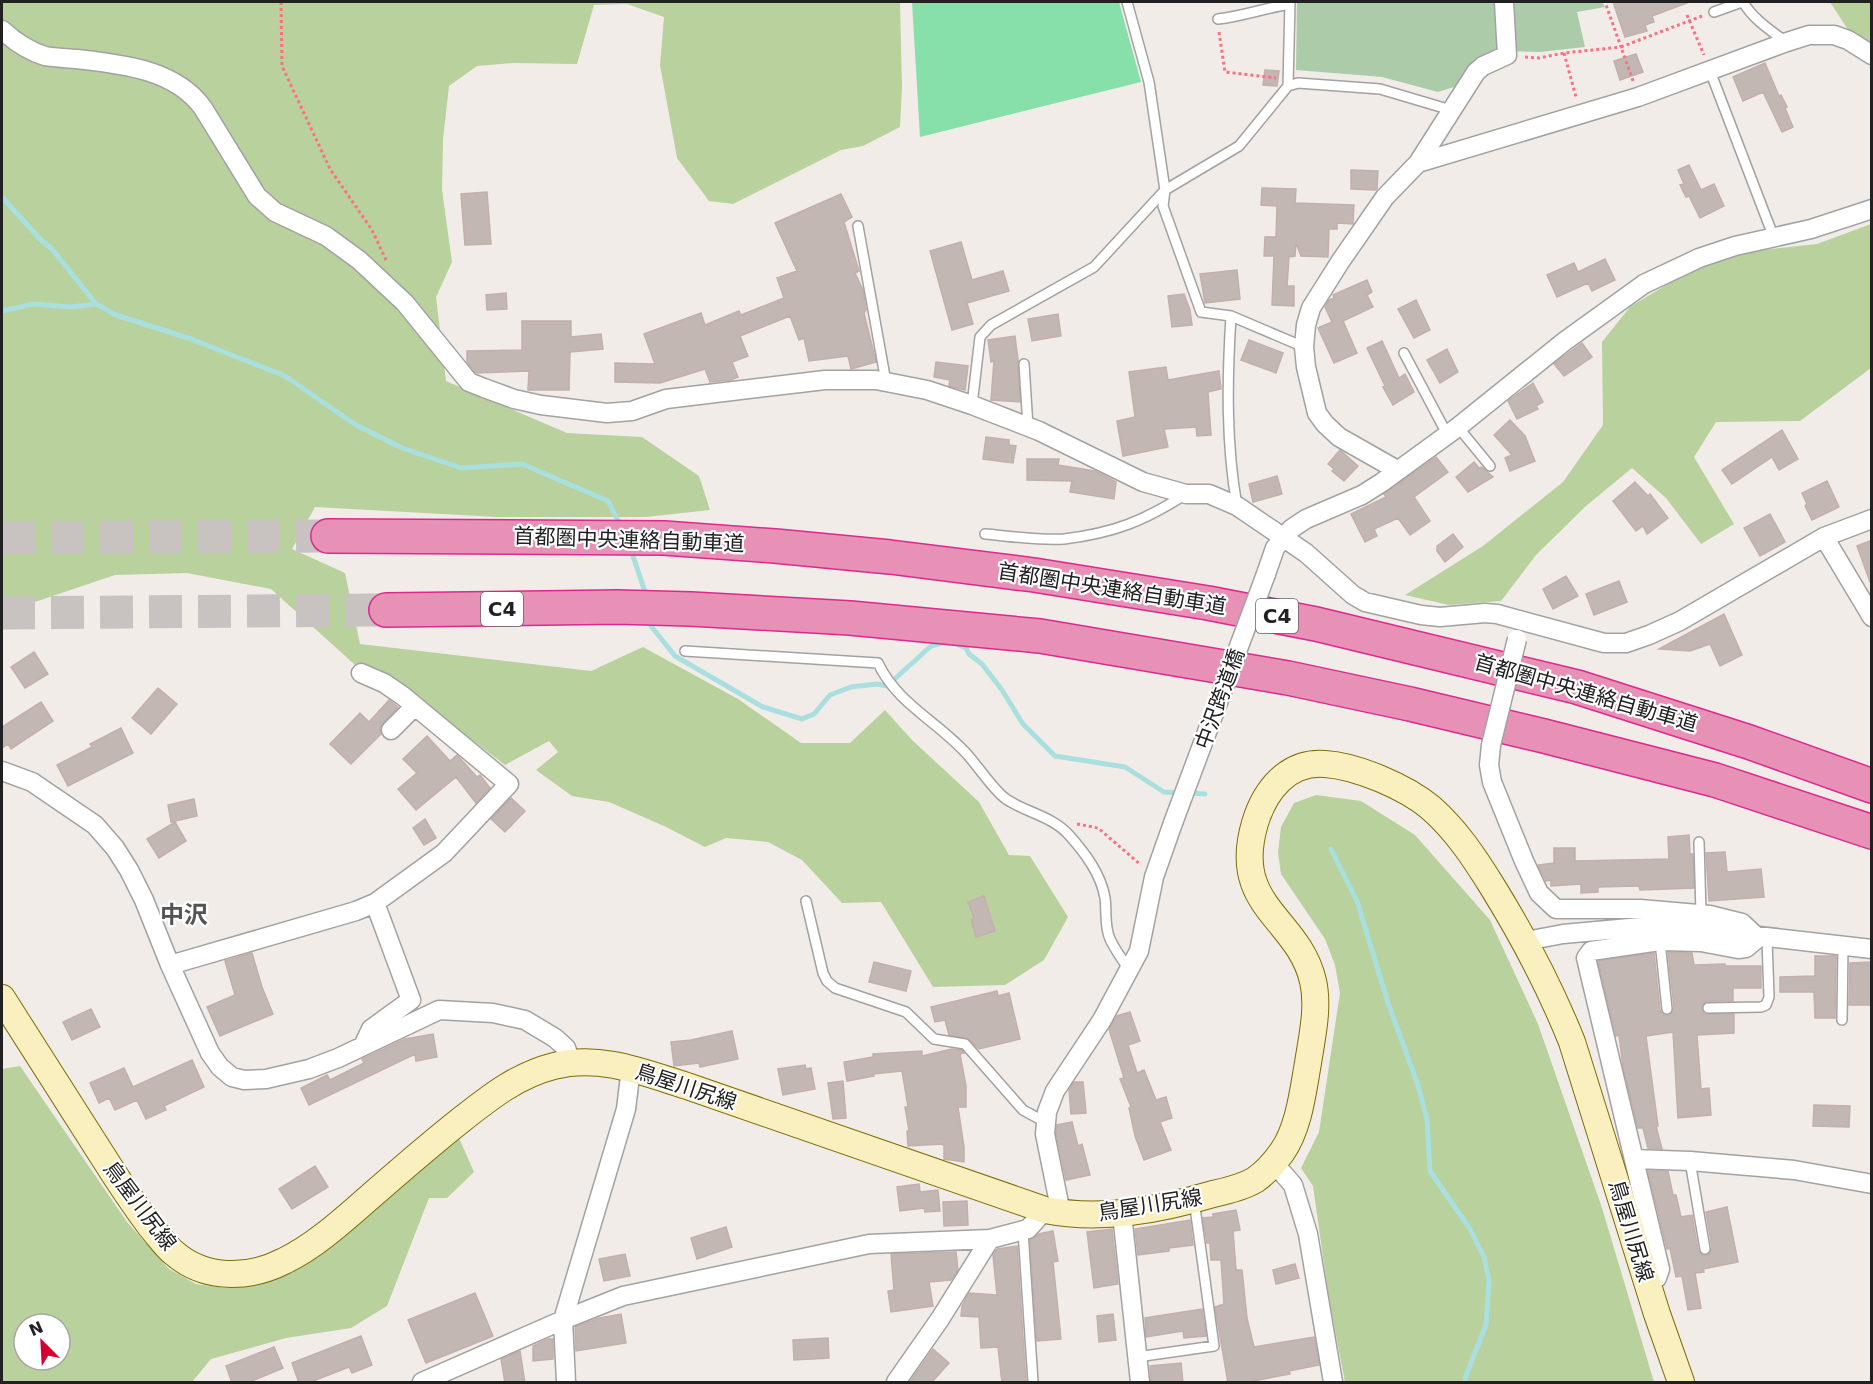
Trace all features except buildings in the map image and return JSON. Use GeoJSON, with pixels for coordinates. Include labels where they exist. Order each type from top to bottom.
{"type":"FeatureCollection","features":[{"type":"Feature","properties":{"kind":"highway","name":"首都圏中央連絡自動車道"},"geometry":{"type":"LineString","coordinates":[[328,536],[664,538],[890,557],[1034,575],[1208,603],[1316,624],[1577,687],[1749,742],[1872,786]]}},
{"type":"Feature","properties":{"kind":"highway","name":"C4"},"geometry":{"type":"LineString","coordinates":[[386,610],[617,607],[691,609],[850,618],[1040,636],[1288,678],[1433,709],[1715,780],[1872,832]]}},
{"type":"Feature","properties":{"kind":"main road","name":"鳥屋川尻線"},"geometry":{"type":"LineString","coordinates":[[2,998],[143,1216],[172,1253],[186,1262],[215,1274],[241,1274],[256,1271],[283,1262],[297,1254],[509,1084],[543,1069],[571,1062],[595,1062],[631,1068],[1053,1212],[1122,1214],[1194,1200],[1248,1183],[1255,1180],[1274,1163],[1286,1145],[1295,1125],[1308,1059],[1315,995],[1306,961],[1262,901],[1255,886],[1251,869],[1251,850],[1256,820],[1267,796],[1280,779],[1304,766],[1337,765],[1381,780],[1423,802],[1442,818],[1465,844],[1526,941],[1572,1042],[1647,1283],[1682,1383]]}},
{"type":"Feature","properties":{"kind":"street"},"geometry":{"type":"LineString","coordinates":[[1397,470],[1354,447],[1325,424],[1317,412],[1304,347],[1309,316],[1319,293],[1385,197],[1418,163],[1476,72],[1490,62],[1507,55],[1504,2]]}},
{"type":"Feature","properties":{"kind":"street"},"geometry":{"type":"LineString","coordinates":[[2,30],[19,45],[45,56],[139,68],[183,87],[193,95],[257,196],[275,212],[326,236],[360,260],[405,303],[469,382],[514,399],[542,405],[608,413],[632,411],[666,399],[825,380],[886,382],[927,390],[1028,427],[1143,482],[1186,494],[1209,494],[1237,507],[1306,553],[1353,595],[1365,602],[1440,617],[1485,613],[1604,643],[1626,642],[1649,635],[1680,621],[1824,537],[1872,519]]}},
{"type":"Feature","properties":{"kind":"street"},"geometry":{"type":"LineString","coordinates":[[1418,163],[1638,97],[1708,64],[1809,35],[1834,35],[1848,39],[1872,55]]}},
{"type":"Feature","properties":{"kind":"street"},"geometry":{"type":"LineString","coordinates":[[1283,538],[1291,529],[1306,519],[1362,495],[1452,430],[1565,341],[1644,284],[1699,258],[1735,246],[1774,238],[1872,209]]}},
{"type":"Feature","properties":{"kind":"street"},"geometry":{"type":"LineString","coordinates":[[1824,537],[1872,617]]}},
{"type":"Feature","properties":{"kind":"street","name":"中沢跨道橋"},"geometry":{"type":"LineString","coordinates":[[1045,1122],[1055,1091],[1102,1020],[1142,943],[1154,877],[1275,548],[1283,538]]}},
{"type":"Feature","properties":{"kind":"street"},"geometry":{"type":"LineString","coordinates":[[1523,621],[1491,745],[1489,765],[1492,782],[1539,893],[1556,909],[1649,910],[1701,914],[1742,923],[1763,938]]}},
{"type":"Feature","properties":{"kind":"street"},"geometry":{"type":"LineString","coordinates":[[170,965],[375,903],[444,853],[509,784],[415,706],[384,683],[361,673]]}},
{"type":"Feature","properties":{"kind":"street"},"geometry":{"type":"LineString","coordinates":[[391,730],[415,706]]}},
{"type":"Feature","properties":{"kind":"street"},"geometry":{"type":"LineString","coordinates":[[2,771],[32,782],[95,825],[115,848],[144,900],[170,965],[210,1053],[220,1067],[232,1077],[244,1080],[266,1079],[309,1069],[363,1046],[434,1011],[444,1010],[484,1012],[534,1023],[566,1048],[571,1062]]}},
{"type":"Feature","properties":{"kind":"street"},"geometry":{"type":"LineString","coordinates":[[363,1046],[371,1029],[411,1000],[375,903]]}},
{"type":"Feature","properties":{"kind":"street"},"geometry":{"type":"LineString","coordinates":[[1526,941],[1563,934],[1663,925],[1872,949]]}},
{"type":"Feature","properties":{"kind":"street"},"geometry":{"type":"LineString","coordinates":[[1647,1283],[1657,1278],[1660,1269],[1586,958],[1591,951],[1660,941],[1701,942],[1738,949],[1746,948],[1763,938]]}},
{"type":"Feature","properties":{"kind":"street"},"geometry":{"type":"LineString","coordinates":[[566,1383],[564,1320],[626,1109],[631,1068]]}},
{"type":"Feature","properties":{"kind":"street"},"geometry":{"type":"LineString","coordinates":[[422,1383],[623,1296],[868,1244],[990,1239],[1028,1229],[1053,1212],[1045,1122]]}},
{"type":"Feature","properties":{"kind":"street"},"geometry":{"type":"LineString","coordinates":[[1635,1159],[1690,1161],[1794,1170],[1872,1184]]}},
{"type":"Feature","properties":{"kind":"street"},"geometry":{"type":"LineString","coordinates":[[1274,1163],[1293,1185],[1305,1225],[1333,1383]]}},
{"type":"Feature","properties":{"kind":"street"},"geometry":{"type":"LineString","coordinates":[[1122,1214],[1140,1383]]}},
{"type":"Feature","properties":{"kind":"street"},"geometry":{"type":"LineString","coordinates":[[896,1383],[990,1239]]}},
{"type":"Feature","properties":{"kind":"lane"},"geometry":{"type":"LineString","coordinates":[[1127,2],[1149,82],[1165,190],[1163,206],[1201,312],[1231,316],[1304,347]]}},
{"type":"Feature","properties":{"kind":"lane"},"geometry":{"type":"LineString","coordinates":[[1714,12],[1743,2],[1756,18],[1786,42]]}},
{"type":"Feature","properties":{"kind":"lane"},"geometry":{"type":"LineString","coordinates":[[1218,19],[1245,15],[1290,3],[1288,86]]}},
{"type":"Feature","properties":{"kind":"lane"},"geometry":{"type":"LineString","coordinates":[[1708,64],[1774,238]]}},
{"type":"Feature","properties":{"kind":"lane"},"geometry":{"type":"LineString","coordinates":[[972,405],[980,337],[992,325],[1094,267],[1165,190],[1239,146],[1288,86],[1298,83],[1380,90],[1451,110]]}},
{"type":"Feature","properties":{"kind":"lane"},"geometry":{"type":"LineString","coordinates":[[858,226],[886,382]]}},
{"type":"Feature","properties":{"kind":"lane"},"geometry":{"type":"LineString","coordinates":[[1231,316],[1228,373],[1229,421],[1232,479],[1237,507]]}},
{"type":"Feature","properties":{"kind":"lane"},"geometry":{"type":"LineString","coordinates":[[1404,353],[1452,430],[1490,466]]}},
{"type":"Feature","properties":{"kind":"lane"},"geometry":{"type":"LineString","coordinates":[[1024,364],[1028,427]]}},
{"type":"Feature","properties":{"kind":"lane"},"geometry":{"type":"LineString","coordinates":[[985,534],[1062,539],[1117,530],[1152,516],[1186,494]]}},
{"type":"Feature","properties":{"kind":"lane"},"geometry":{"type":"LineString","coordinates":[[685,651],[878,663],[885,677],[897,691],[962,749],[1004,797],[1021,808],[1043,816],[1069,835],[1095,869],[1105,898],[1106,926],[1110,938],[1129,971]]}},
{"type":"Feature","properties":{"kind":"lane"},"geometry":{"type":"LineString","coordinates":[[1699,842],[1701,914]]}},
{"type":"Feature","properties":{"kind":"lane"},"geometry":{"type":"LineString","coordinates":[[806,901],[823,973],[827,981],[835,988],[906,1012],[934,1039],[965,1044],[1023,1110],[1045,1122]]}},
{"type":"Feature","properties":{"kind":"lane"},"geometry":{"type":"LineString","coordinates":[[1708,1008],[1766,1005],[1769,997],[1763,938]]}},
{"type":"Feature","properties":{"kind":"lane"},"geometry":{"type":"LineString","coordinates":[[1660,941],[1667,1009]]}},
{"type":"Feature","properties":{"kind":"lane"},"geometry":{"type":"LineString","coordinates":[[1842,1020],[1843,946]]}},
{"type":"Feature","properties":{"kind":"lane"},"geometry":{"type":"LineString","coordinates":[[1690,1161],[1705,1249]]}},
{"type":"Feature","properties":{"kind":"lane"},"geometry":{"type":"LineString","coordinates":[[1137,1357],[1214,1346],[1194,1200]]}},
{"type":"Feature","properties":{"kind":"lane"},"geometry":{"type":"LineString","coordinates":[[1023,1231],[1033,1383]]}},
{"type":"Feature","properties":{"kind":"path"},"geometry":{"type":"LineString","coordinates":[[281,2],[282,66],[330,169],[372,230],[386,261]]}},
{"type":"Feature","properties":{"kind":"path"},"geometry":{"type":"LineString","coordinates":[[1605,2],[1633,81]]}},
{"type":"Feature","properties":{"kind":"path"},"geometry":{"type":"LineString","coordinates":[[1687,15],[1708,64]]}},
{"type":"Feature","properties":{"kind":"path"},"geometry":{"type":"LineString","coordinates":[[1218,19],[1225,72],[1279,78]]}},
{"type":"Feature","properties":{"kind":"path"},"geometry":{"type":"LineString","coordinates":[[1507,55],[1535,58],[1621,47],[1689,21]]}},
{"type":"Feature","properties":{"kind":"path"},"geometry":{"type":"LineString","coordinates":[[1563,53],[1581,114]]}},
{"type":"Feature","properties":{"kind":"path"},"geometry":{"type":"LineString","coordinates":[[1058,825],[1072,823],[1098,828],[1145,869]]}},
{"type":"Feature","properties":{"kind":"green space"},"geometry":{"type":"Polygon","coordinates":[[[2,2],[900,2],[902,87],[900,127],[863,146],[841,150],[733,204],[709,201],[677,158],[660,65],[664,17],[627,4],[594,5],[577,64],[513,63],[477,66],[449,86],[443,139],[442,190],[452,262],[436,297],[446,381],[567,433],[642,437],[699,476],[710,510],[646,517],[497,517],[315,507],[292,549],[345,573],[360,644],[591,671],[643,647],[738,699],[801,743],[850,743],[885,710],[912,740],[979,802],[1009,855],[1030,856],[1068,917],[1044,960],[1005,985],[933,987],[881,902],[842,903],[802,860],[768,842],[726,838],[705,847],[609,802],[572,796],[536,770],[558,752],[549,741],[505,765],[386,674],[354,664],[271,589],[187,573],[115,575],[2,613],[2,2]]]}},
{"type":"Feature","properties":{"kind":"green space"},"geometry":{"type":"Polygon","coordinates":[[[912,2],[1119,2],[1141,82],[920,137],[912,2]]]}},
{"type":"Feature","properties":{"kind":"green space"},"geometry":{"type":"Polygon","coordinates":[[[1297,2],[1602,2],[1605,7],[1577,12],[1585,47],[1540,52],[1503,51],[1480,57],[1454,87],[1438,92],[1382,77],[1296,70],[1297,2]]]}},
{"type":"Feature","properties":{"kind":"green space"},"geometry":{"type":"Polygon","coordinates":[[[1830,2],[1871,2],[1871,47],[1854,39],[1830,2]]]}},
{"type":"Feature","properties":{"kind":"green space"},"geometry":{"type":"Polygon","coordinates":[[[1871,224],[1871,368],[1800,421],[1716,422],[1694,457],[1734,524],[1701,544],[1666,498],[1632,468],[1586,506],[1536,555],[1501,601],[1449,605],[1405,595],[1483,546],[1563,482],[1603,425],[1602,342],[1630,307],[1676,279],[1734,253],[1817,244],[1871,224]]]}},
{"type":"Feature","properties":{"kind":"green space"},"geometry":{"type":"Polygon","coordinates":[[[1316,795],[1361,801],[1415,835],[1490,920],[1538,1024],[1602,1208],[1654,1382],[1345,1382],[1329,1299],[1313,1186],[1301,1168],[1319,1132],[1340,993],[1335,965],[1325,939],[1281,874],[1278,852],[1281,827],[1294,803],[1316,795]]]}},
{"type":"Feature","properties":{"kind":"green space"},"geometry":{"type":"Polygon","coordinates":[[[20,1066],[127,1222],[169,1269],[196,1284],[225,1288],[262,1284],[294,1268],[459,1138],[474,1172],[447,1198],[429,1198],[387,1306],[351,1328],[286,1338],[211,1359],[192,1382],[2,1382],[2,1069],[20,1066]]]}},
{"type":"Feature","properties":{"kind":"waterway"},"geometry":{"type":"LineString","coordinates":[[2,197],[52,249],[96,304],[116,315],[191,339],[285,376],[356,425],[402,448],[461,468],[522,464],[608,501],[620,525]]}},
{"type":"Feature","properties":{"kind":"waterway"},"geometry":{"type":"LineString","coordinates":[[2,311],[33,304],[71,307],[96,304]]}},
{"type":"Feature","properties":{"kind":"waterway"},"geometry":{"type":"LineString","coordinates":[[631,550],[647,598]]}},
{"type":"Feature","properties":{"kind":"waterway"},"geometry":{"type":"LineString","coordinates":[[650,619],[651,626],[675,656],[763,707],[802,719],[814,714],[830,695],[851,687],[877,684],[887,686],[931,646],[945,642]]}},
{"type":"Feature","properties":{"kind":"waterway"},"geometry":{"type":"LineString","coordinates":[[954,643],[966,648],[969,654],[982,664],[1002,690],[1023,724],[1055,756],[1125,767],[1164,792],[1180,793]]}},
{"type":"Feature","properties":{"kind":"waterway"},"geometry":{"type":"LineString","coordinates":[[1189,793],[1205,794]]}},
{"type":"Feature","properties":{"kind":"waterway"},"geometry":{"type":"LineString","coordinates":[[1331,849],[1357,901],[1388,1003],[1418,1085],[1427,1120],[1430,1171],[1470,1229],[1484,1257],[1489,1280],[1486,1325],[1465,1378],[1466,1382]]}},
{"type":"Feature","properties":{"kind":"tunnel"},"geometry":{"type":"LineString","coordinates":[[2,538],[328,536]]}},
{"type":"Feature","properties":{"kind":"tunnel"},"geometry":{"type":"LineString","coordinates":[[2,613],[386,610]]}},
{"type":"Feature","properties":{"kind":"district","name":"中沢"},"geometry":{"type":"Point","coordinates":[184,915]}}]}
